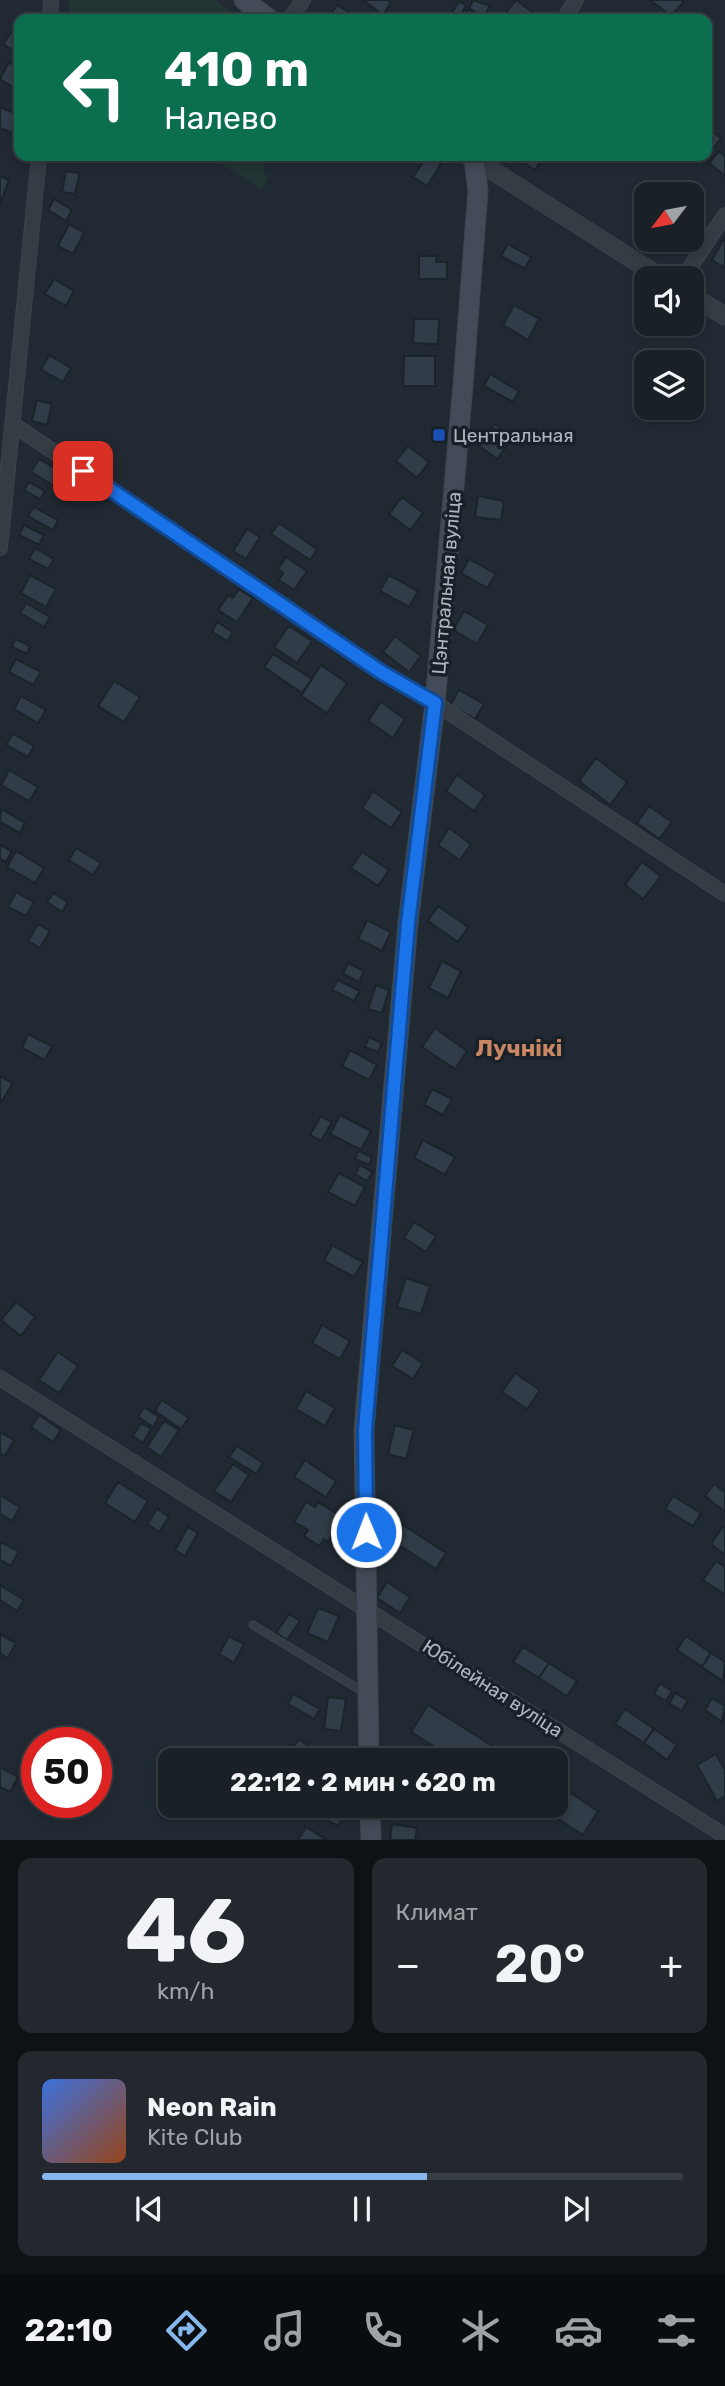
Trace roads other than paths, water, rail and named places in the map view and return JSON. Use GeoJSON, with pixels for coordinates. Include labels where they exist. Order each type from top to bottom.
{"type":"FeatureCollection","features":[{"type":"Feature","properties":{"kind":"main road"},"geometry":{"type":"LineString","coordinates":[[244,0],[262,14]]}},
{"type":"Feature","properties":{"kind":"main road","name":"Цэнтральная вуліца"},"geometry":{"type":"LineString","coordinates":[[369,1748],[365,1430],[408,923],[435,703],[478,191],[474,161]]}},
{"type":"Feature","properties":{"kind":"main road"},"geometry":{"type":"LineString","coordinates":[[370,1818],[371,1840]]}},
{"type":"Feature","properties":{"kind":"street"},"geometry":{"type":"LineString","coordinates":[[0,548],[39,161]]}},
{"type":"Feature","properties":{"kind":"street"},"geometry":{"type":"LineString","coordinates":[[479,161],[643,266]]}},
{"type":"Feature","properties":{"kind":"street"},"geometry":{"type":"LineString","coordinates":[[691,266],[725,215]]}},
{"type":"Feature","properties":{"kind":"street"},"geometry":{"type":"LineString","coordinates":[[704,304],[725,316]]}},
{"type":"Feature","properties":{"kind":"street"},"geometry":{"type":"LineString","coordinates":[[0,410],[381,672],[435,703],[725,894]]}},
{"type":"Feature","properties":{"kind":"street","name":"Юбілейная вуліца"},"geometry":{"type":"LineString","coordinates":[[0,1378],[367,1607],[725,1836]]}},
{"type":"Feature","properties":{"kind":"lane"},"geometry":{"type":"LineString","coordinates":[[253,1625],[368,1695]]}},
{"type":"Feature","properties":{"kind":"place","name":"Центральная"},"geometry":{"type":"Point","coordinates":[439,435]}},
{"type":"Feature","properties":{"kind":"district","name":"Лучнікі"},"geometry":{"type":"Point","coordinates":[519,1048]}}]}
